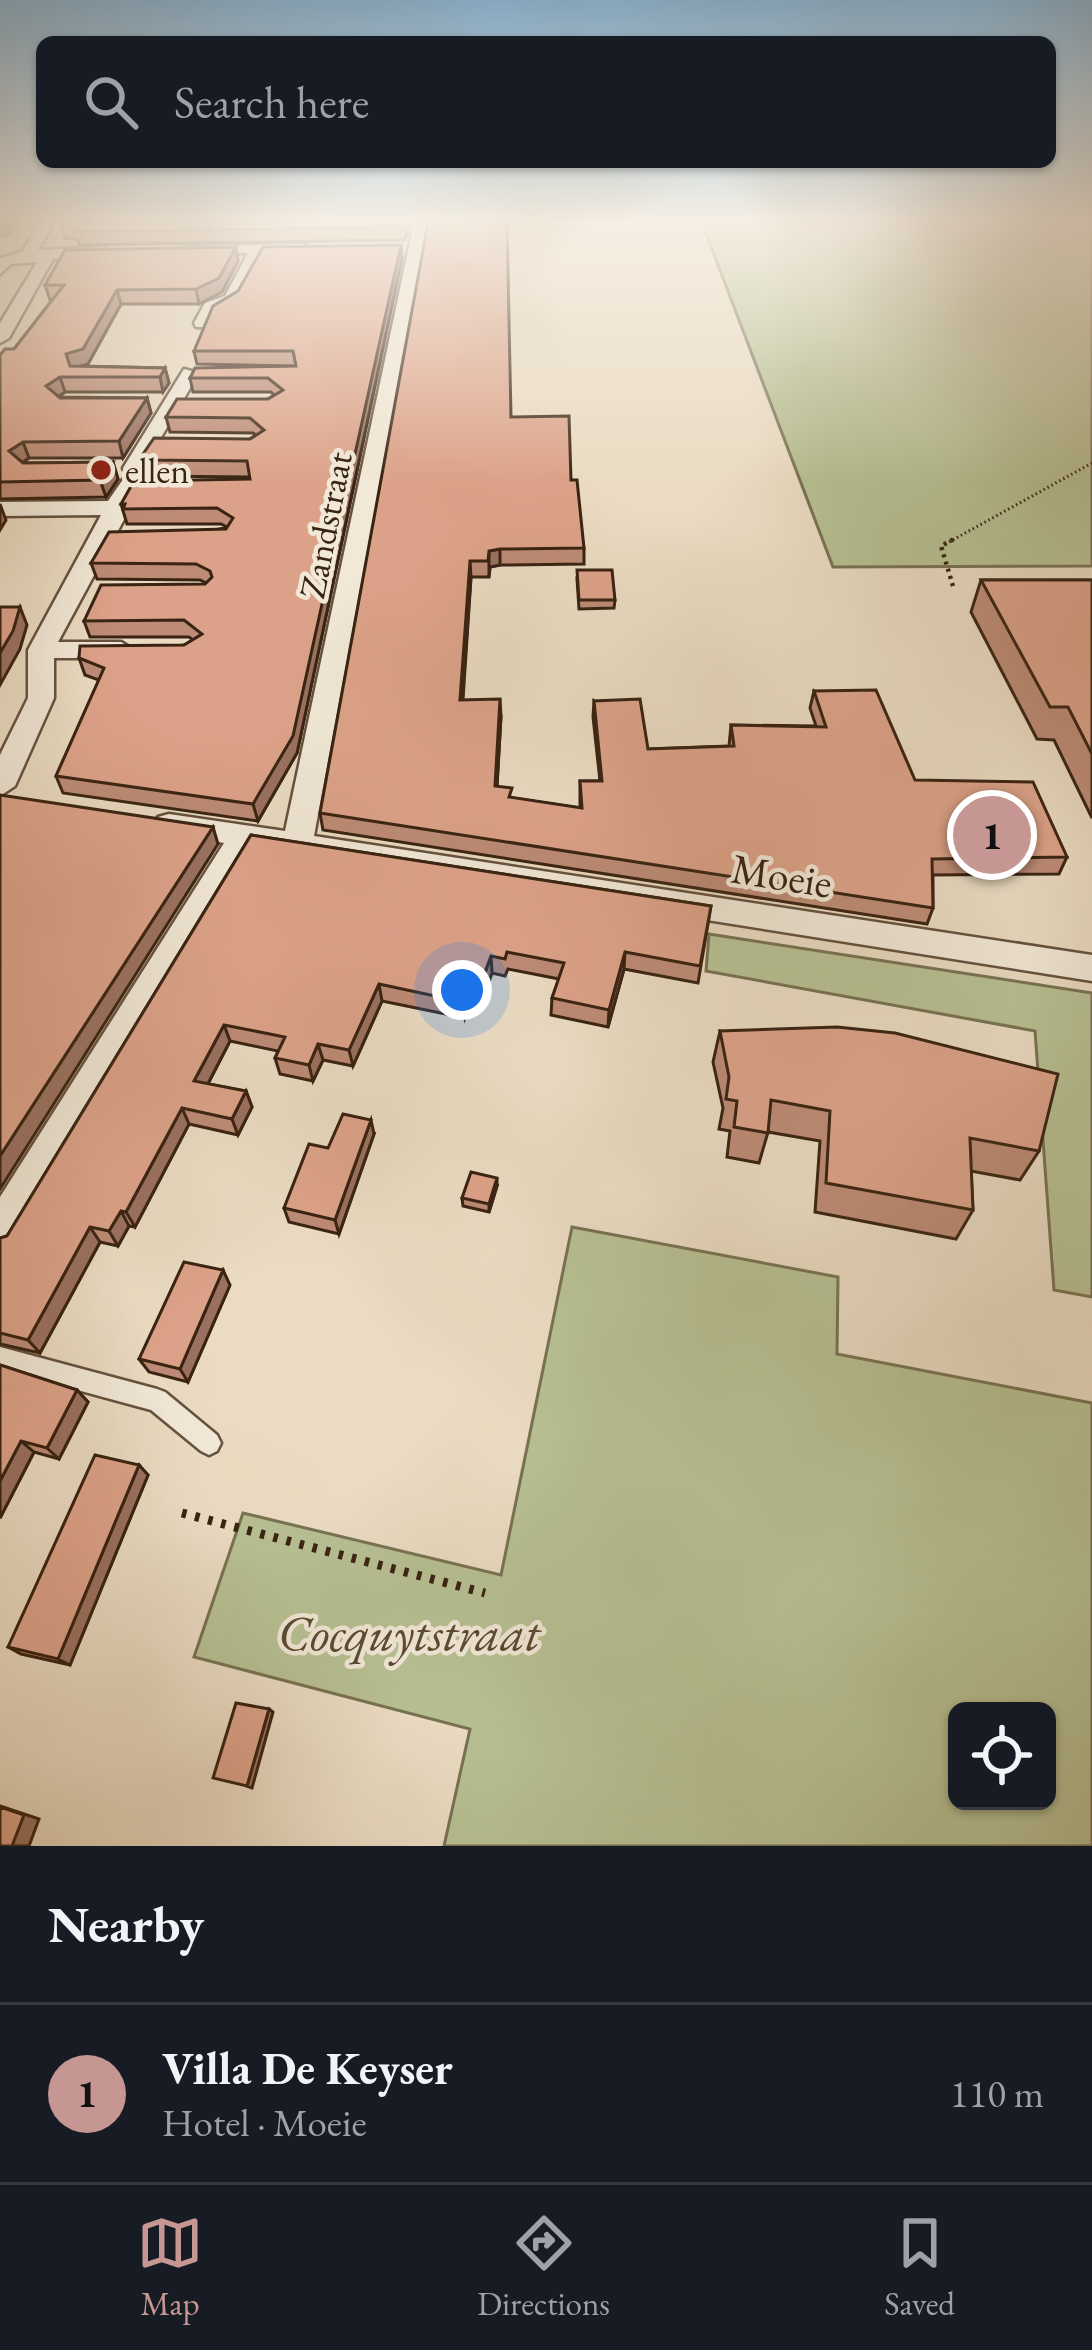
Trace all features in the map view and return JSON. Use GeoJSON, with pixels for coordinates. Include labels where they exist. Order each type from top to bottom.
{"type":"FeatureCollection","features":[{"type":"Feature","properties":{"kind":"street"},"geometry":{"type":"LineString","coordinates":[[0,338],[17,309]]}},
{"type":"Feature","properties":{"kind":"street"},"geometry":{"type":"LineString","coordinates":[[202,323],[210,309]]}},
{"type":"Feature","properties":{"kind":"street","name":"Zandstraat"},"geometry":{"type":"LineString","coordinates":[[298,841],[397,309]]}},
{"type":"Feature","properties":{"kind":"street"},"geometry":{"type":"LineString","coordinates":[[7,795],[41,698],[41,650],[111,536],[116,508],[159,442],[189,373]]}},
{"type":"Feature","properties":{"kind":"street"},"geometry":{"type":"LineString","coordinates":[[0,509],[116,508]]}},
{"type":"Feature","properties":{"kind":"street"},"geometry":{"type":"LineString","coordinates":[[41,650],[147,650]]}},
{"type":"Feature","properties":{"kind":"street","name":"Moeie"},"geometry":{"type":"LineString","coordinates":[[134,818],[1092,968]]}},
{"type":"Feature","properties":{"kind":"street"},"geometry":{"type":"LineString","coordinates":[[0,1234],[244,835]]}},
{"type":"Feature","properties":{"kind":"lane"},"geometry":{"type":"LineString","coordinates":[[0,1358],[157,1400],[209,1443]]}},
{"type":"Feature","properties":{"kind":"path"},"geometry":{"type":"LineString","coordinates":[[953,586],[941,546],[1092,463]]}},
{"type":"Feature","properties":{"kind":"path"},"geometry":{"type":"LineString","coordinates":[[182,1514],[485,1593]]}},
{"type":"Feature","properties":{"kind":"green space"},"geometry":{"type":"Polygon","coordinates":[[[735,309],[1092,309],[1092,566],[833,567],[735,309]]]}},
{"type":"Feature","properties":{"kind":"green space"},"geometry":{"type":"Polygon","coordinates":[[[709,934],[1092,993],[1092,1297],[1054,1290],[1035,1031],[706,971],[709,934]]]}},
{"type":"Feature","properties":{"kind":"green space","name":"Cocquytstraat"},"geometry":{"type":"Polygon","coordinates":[[[572,1227],[838,1277],[837,1354],[1092,1403],[1092,1846],[444,1846],[470,1729],[194,1657],[243,1513],[501,1575],[572,1227]]]}},
{"type":"Feature","properties":{"kind":"building"},"geometry":{"type":"Polygon","coordinates":[[[45,309],[106,309],[83,349],[66,354],[70,366],[165,368],[160,377],[60,377],[46,386],[60,398],[147,398],[119,441],[23,442],[9,451],[23,463],[113,462],[100,480],[0,482],[0,355],[14,349],[45,309]]]}},
{"type":"Feature","properties":{"kind":"building"},"geometry":{"type":"Polygon","coordinates":[[[212,309],[387,309],[293,736],[253,804],[56,776],[104,668],[79,658],[80,646],[184,645],[202,634],[184,620],[84,621],[101,585],[205,584],[212,577],[196,564],[91,563],[109,532],[226,529],[233,518],[217,508],[123,509],[125,504],[121,504],[134,481],[250,479],[247,461],[144,460],[143,454],[154,438],[250,439],[264,430],[250,418],[166,417],[177,399],[268,399],[283,390],[268,378],[190,378],[195,368],[296,366],[293,351],[194,351],[212,309]]]}},
{"type":"Feature","properties":{"kind":"building"},"geometry":{"type":"Polygon","coordinates":[[[412,309],[509,309],[511,417],[569,416],[571,480],[577,480],[584,548],[500,549],[489,551],[488,561],[470,561],[460,700],[500,699],[495,786],[512,788],[509,797],[582,808],[580,781],[602,781],[594,701],[640,699],[648,749],[734,746],[731,725],[826,727],[814,691],[876,690],[915,780],[1033,782],[1067,857],[932,859],[933,908],[320,813],[412,309]]]}},
{"type":"Feature","properties":{"kind":"building"},"geometry":{"type":"Polygon","coordinates":[[[577,570],[612,570],[615,600],[579,600],[577,570]]]}},
{"type":"Feature","properties":{"kind":"building"},"geometry":{"type":"Polygon","coordinates":[[[981,580],[1092,580],[1092,754],[1068,707],[1050,707],[981,580]]]}},
{"type":"Feature","properties":{"kind":"building"},"geometry":{"type":"Polygon","coordinates":[[[0,607],[20,607],[0,653],[0,607]]]}},
{"type":"Feature","properties":{"kind":"building"},"geometry":{"type":"Polygon","coordinates":[[[0,795],[213,827],[0,1156],[0,795]]]}},
{"type":"Feature","properties":{"kind":"building"},"geometry":{"type":"Polygon","coordinates":[[[251,835],[711,906],[700,966],[625,952],[609,1010],[552,998],[564,963],[507,952],[505,959],[491,956],[476,997],[466,994],[463,1002],[379,984],[349,1050],[318,1044],[309,1065],[275,1058],[285,1037],[224,1025],[194,1081],[246,1091],[232,1119],[182,1108],[126,1212],[121,1211],[109,1231],[90,1227],[28,1340],[0,1333],[0,1238],[7,1236],[251,835]]]}},
{"type":"Feature","properties":{"kind":"building"},"geometry":{"type":"Polygon","coordinates":[[[837,1027],[895,1033],[1058,1074],[1039,1151],[970,1138],[973,1210],[826,1183],[830,1111],[771,1100],[768,1133],[734,1127],[737,1101],[726,1099],[729,1077],[720,1031],[837,1027]]]}},
{"type":"Feature","properties":{"kind":"building"},"geometry":{"type":"Polygon","coordinates":[[[343,1114],[371,1120],[335,1220],[284,1208],[309,1144],[328,1148],[343,1114]]]}},
{"type":"Feature","properties":{"kind":"building"},"geometry":{"type":"Polygon","coordinates":[[[471,1172],[497,1178],[489,1204],[462,1198],[471,1172]]]}},
{"type":"Feature","properties":{"kind":"building"},"geometry":{"type":"Polygon","coordinates":[[[184,1262],[223,1270],[180,1369],[139,1359],[184,1262]]]}},
{"type":"Feature","properties":{"kind":"building"},"geometry":{"type":"Polygon","coordinates":[[[0,1365],[77,1390],[47,1448],[21,1441],[0,1481],[0,1365]]]}},
{"type":"Feature","properties":{"kind":"building"},"geometry":{"type":"Polygon","coordinates":[[[95,1455],[139,1465],[58,1659],[8,1647],[95,1455]]]}},
{"type":"Feature","properties":{"kind":"building"},"geometry":{"type":"Polygon","coordinates":[[[236,1703],[269,1709],[247,1786],[213,1778],[236,1703]]]}},
{"type":"Feature","properties":{"kind":"building"},"geometry":{"type":"Polygon","coordinates":[[[0,1807],[24,1815],[12,1846],[0,1846],[0,1807]]]}},
{"type":"Feature","properties":{"kind":"place","name":"ellen"},"geometry":{"type":"Point","coordinates":[101,470]}},
{"type":"Feature","properties":{"kind":"place","name":"Villa De Keyser"},"geometry":{"type":"Point","coordinates":[992,835]}}]}
